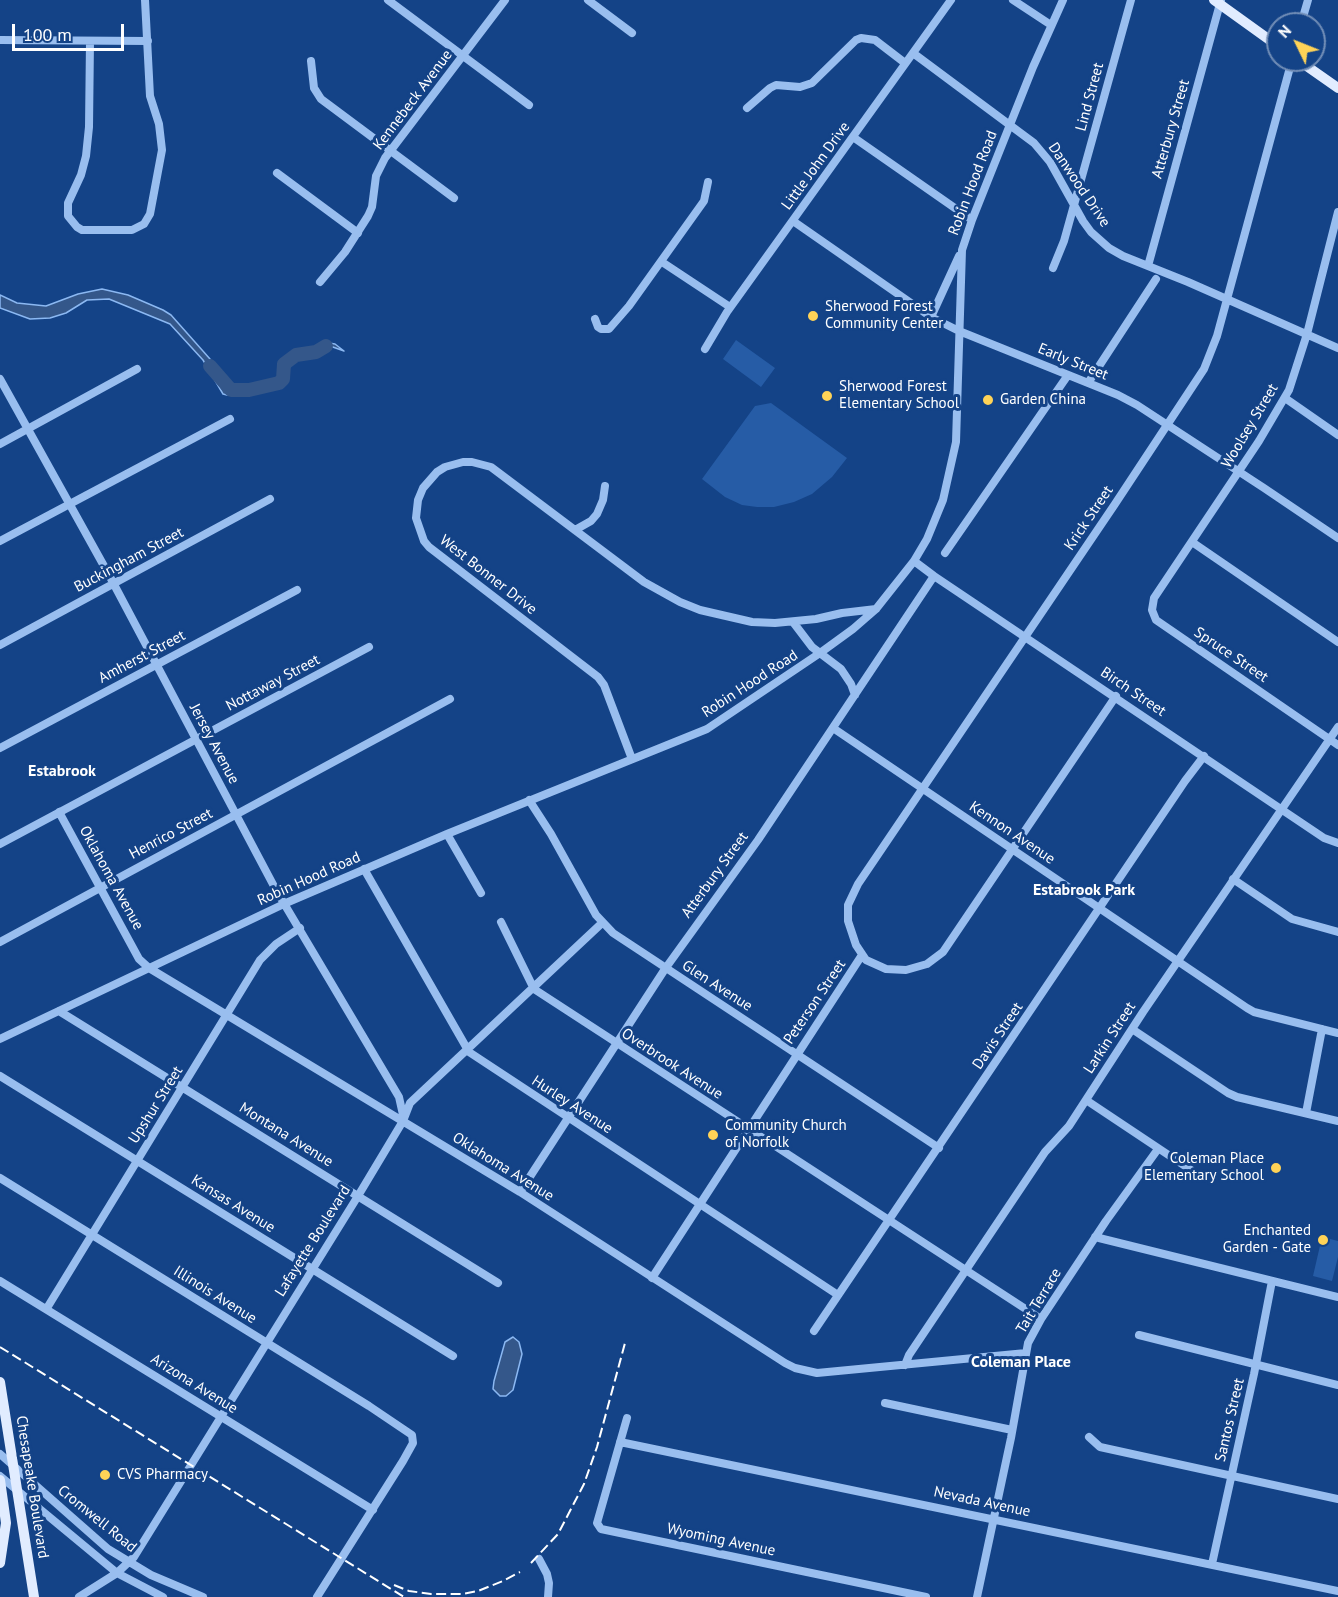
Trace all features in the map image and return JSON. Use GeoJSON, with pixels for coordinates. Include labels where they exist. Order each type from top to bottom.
{"type":"FeatureCollection","features":[{"type":"Feature","properties":{"kind":"main road"},"geometry":{"type":"LineString","coordinates":[[1218,2],[1266,37]]}},
{"type":"Feature","properties":{"kind":"main road"},"geometry":{"type":"LineString","coordinates":[[1315,72],[1338,88]]}},
{"type":"Feature","properties":{"kind":"main road","name":"Chesapeake Boulevard"},"geometry":{"type":"LineString","coordinates":[[0,1382],[34,1597]]}},
{"type":"Feature","properties":{"kind":"main road","name":"Chesapeake Boulevard"},"geometry":{"type":"LineString","coordinates":[[0,1478],[6,1523],[0,1563]]}},
{"type":"Feature","properties":{"kind":"street"},"geometry":{"type":"LineString","coordinates":[[90,41],[89,127],[86,156],[81,175],[68,203],[68,216],[76,227],[82,230],[126,231],[139,228],[147,219],[161,161],[161,136],[150,96],[145,0]]}},
{"type":"Feature","properties":{"kind":"street"},"geometry":{"type":"LineString","coordinates":[[388,0],[529,105]]}},
{"type":"Feature","properties":{"kind":"street","name":"Kennebeck Avenue"},"geometry":{"type":"LineString","coordinates":[[320,282],[345,252],[372,207],[376,176],[390,152],[505,0]]}},
{"type":"Feature","properties":{"kind":"street"},"geometry":{"type":"LineString","coordinates":[[588,0],[632,33]]}},
{"type":"Feature","properties":{"kind":"street","name":"Little John Drive"},"geometry":{"type":"LineString","coordinates":[[705,349],[730,307],[951,0]]}},
{"type":"Feature","properties":{"kind":"street"},"geometry":{"type":"LineString","coordinates":[[1013,0],[1051,25]]}},
{"type":"Feature","properties":{"kind":"street","name":"Robin Hood Road"},"geometry":{"type":"LineString","coordinates":[[0,1039],[286,903],[528,800],[712,726],[854,629],[876,609],[914,561],[936,520],[953,462],[957,419],[962,250],[1010,124],[1063,0]]}},
{"type":"Feature","properties":{"kind":"street","name":"Lind Street"},"geometry":{"type":"LineString","coordinates":[[1053,268],[1074,206],[1131,0]]}},
{"type":"Feature","properties":{"kind":"street","name":"Atterbury Street"},"geometry":{"type":"LineString","coordinates":[[1148,266],[1218,2]]}},
{"type":"Feature","properties":{"kind":"street"},"geometry":{"type":"LineString","coordinates":[[747,108],[776,85],[800,87],[812,83],[856,40],[861,38],[875,40],[905,63]]}},
{"type":"Feature","properties":{"kind":"street"},"geometry":{"type":"LineString","coordinates":[[0,39],[148,41]]}},
{"type":"Feature","properties":{"kind":"street","name":"Danwood Drive"},"geometry":{"type":"LineString","coordinates":[[913,53],[1010,124],[1043,152],[1091,232],[1109,248],[1338,348]]}},
{"type":"Feature","properties":{"kind":"street"},"geometry":{"type":"LineString","coordinates":[[311,61],[314,88],[321,99],[454,198]]}},
{"type":"Feature","properties":{"kind":"street","name":"Krick Street"},"geometry":{"type":"LineString","coordinates":[[862,956],[848,921],[848,905],[851,896],[1204,369],[1217,336],[1289,72]]}},
{"type":"Feature","properties":{"kind":"street"},"geometry":{"type":"LineString","coordinates":[[853,137],[972,220]]}},
{"type":"Feature","properties":{"kind":"street"},"geometry":{"type":"LineString","coordinates":[[278,173],[358,232]]}},
{"type":"Feature","properties":{"kind":"street"},"geometry":{"type":"LineString","coordinates":[[595,319],[601,329],[610,327],[662,262],[704,201],[708,182]]}},
{"type":"Feature","properties":{"kind":"street","name":"Woolsey Street"},"geometry":{"type":"LineString","coordinates":[[1173,570],[1285,398],[1307,334],[1338,212]]}},
{"type":"Feature","properties":{"kind":"street","name":"Early Street"},"geometry":{"type":"LineString","coordinates":[[793,221],[931,316],[959,332],[1137,405],[1338,538]]}},
{"type":"Feature","properties":{"kind":"street"},"geometry":{"type":"LineString","coordinates":[[931,316],[962,250]]}},
{"type":"Feature","properties":{"kind":"street"},"geometry":{"type":"LineString","coordinates":[[662,262],[730,307]]}},
{"type":"Feature","properties":{"kind":"street"},"geometry":{"type":"LineString","coordinates":[[1088,383],[1156,279]]}},
{"type":"Feature","properties":{"kind":"street"},"geometry":{"type":"LineString","coordinates":[[0,444],[137,369]]}},
{"type":"Feature","properties":{"kind":"street"},"geometry":{"type":"LineString","coordinates":[[945,553],[1068,375]]}},
{"type":"Feature","properties":{"kind":"street","name":"Jersey Avenue"},"geometry":{"type":"LineString","coordinates":[[0,379],[114,584],[276,890],[286,903],[399,1097],[403,1121]]}},
{"type":"Feature","properties":{"kind":"street"},"geometry":{"type":"LineString","coordinates":[[1285,398],[1338,435]]}},
{"type":"Feature","properties":{"kind":"street"},"geometry":{"type":"LineString","coordinates":[[0,541],[230,419]]}},
{"type":"Feature","properties":{"kind":"street","name":"West Bonner Drive"},"geometry":{"type":"LineString","coordinates":[[632,759],[604,686],[598,677],[429,547],[420,533],[416,509],[423,488],[436,472],[453,464],[472,462],[491,467],[644,582],[680,602],[721,616],[752,622],[793,622],[876,609]]}},
{"type":"Feature","properties":{"kind":"street"},"geometry":{"type":"LineString","coordinates":[[575,530],[591,521],[597,514],[606,486]]}},
{"type":"Feature","properties":{"kind":"street","name":"Buckingham Street"},"geometry":{"type":"LineString","coordinates":[[0,645],[270,500]]}},
{"type":"Feature","properties":{"kind":"street"},"geometry":{"type":"LineString","coordinates":[[1192,542],[1338,642]]}},
{"type":"Feature","properties":{"kind":"street","name":"Birch Street"},"geometry":{"type":"LineString","coordinates":[[914,561],[1324,838],[1338,843]]}},
{"type":"Feature","properties":{"kind":"street","name":"Spruce Street"},"geometry":{"type":"LineString","coordinates":[[1173,570],[1152,603],[1156,620],[1338,745]]}},
{"type":"Feature","properties":{"kind":"street","name":"Atterbury Street"},"geometry":{"type":"LineString","coordinates":[[520,1192],[665,969],[694,926],[732,877],[934,576]]}},
{"type":"Feature","properties":{"kind":"street","name":"Amherst Street"},"geometry":{"type":"LineString","coordinates":[[0,748],[297,590]]}},
{"type":"Feature","properties":{"kind":"street"},"geometry":{"type":"LineString","coordinates":[[793,622],[804,639],[841,669],[855,695]]}},
{"type":"Feature","properties":{"kind":"street","name":"Nottaway Street"},"geometry":{"type":"LineString","coordinates":[[0,844],[369,647]]}},
{"type":"Feature","properties":{"kind":"street","name":"Peterson Street"},"geometry":{"type":"LineString","coordinates":[[652,1278],[862,956],[873,964],[896,970],[916,968],[936,959],[954,937],[1116,696]]}},
{"type":"Feature","properties":{"kind":"street","name":"Henrico Street"},"geometry":{"type":"LineString","coordinates":[[0,942],[450,699]]}},
{"type":"Feature","properties":{"kind":"street","name":"Larkin Street"},"geometry":{"type":"LineString","coordinates":[[906,1365],[909,1355],[1045,1152],[1069,1126],[1233,879],[1338,727]]}},
{"type":"Feature","properties":{"kind":"street","name":"Kennon Avenue"},"geometry":{"type":"LineString","coordinates":[[833,728],[1254,1012],[1338,1033]]}},
{"type":"Feature","properties":{"kind":"street","name":"Davis Street"},"geometry":{"type":"LineString","coordinates":[[814,1331],[1204,756]]}},
{"type":"Feature","properties":{"kind":"street","name":"Glen Avenue"},"geometry":{"type":"LineString","coordinates":[[528,800],[551,834],[602,923],[613,933],[939,1148]]}},
{"type":"Feature","properties":{"kind":"street","name":"Oklahoma Avenue"},"geometry":{"type":"LineString","coordinates":[[60,812],[140,960],[149,968],[520,1192],[795,1368],[817,1373],[1026,1353]]}},
{"type":"Feature","properties":{"kind":"street"},"geometry":{"type":"LineString","coordinates":[[447,834],[481,893]]}},
{"type":"Feature","properties":{"kind":"street","name":"Hurley Avenue"},"geometry":{"type":"LineString","coordinates":[[364,869],[467,1049],[476,1058],[838,1295]]}},
{"type":"Feature","properties":{"kind":"street"},"geometry":{"type":"LineString","coordinates":[[1233,879],[1292,919],[1338,932]]}},
{"type":"Feature","properties":{"kind":"street"},"geometry":{"type":"LineString","coordinates":[[501,922],[532,987]]}},
{"type":"Feature","properties":{"kind":"street","name":"Lafayette Boulevard"},"geometry":{"type":"LineString","coordinates":[[79,1597],[92,1594],[129,1563],[358,1196],[416,1096],[602,923]]}},
{"type":"Feature","properties":{"kind":"street","name":"Upshur Street"},"geometry":{"type":"LineString","coordinates":[[46,1308],[260,960],[276,944],[300,928]]}},
{"type":"Feature","properties":{"kind":"street","name":"Overbrook Avenue"},"geometry":{"type":"LineString","coordinates":[[532,987],[616,1044],[1041,1319]]}},
{"type":"Feature","properties":{"kind":"street","name":"Montana Avenue"},"geometry":{"type":"LineString","coordinates":[[59,1011],[498,1283]]}},
{"type":"Feature","properties":{"kind":"street"},"geometry":{"type":"LineString","coordinates":[[1132,1029],[1228,1093],[1338,1121]]}},
{"type":"Feature","properties":{"kind":"street"},"geometry":{"type":"LineString","coordinates":[[1306,1113],[1322,1029]]}},
{"type":"Feature","properties":{"kind":"street","name":"Kansas Avenue"},"geometry":{"type":"LineString","coordinates":[[0,1076],[453,1356]]}},
{"type":"Feature","properties":{"kind":"street"},"geometry":{"type":"LineString","coordinates":[[1086,1100],[1194,1172]]}},
{"type":"Feature","properties":{"kind":"street","name":"Tait Terrace"},"geometry":{"type":"LineString","coordinates":[[977,1597],[1026,1353],[1033,1332],[1095,1237],[1158,1149]]}},
{"type":"Feature","properties":{"kind":"street","name":"Illinois Avenue"},"geometry":{"type":"LineString","coordinates":[[0,1178],[409,1432],[414,1438],[403,1461],[373,1510]]}},
{"type":"Feature","properties":{"kind":"street"},"geometry":{"type":"LineString","coordinates":[[1095,1237],[1338,1297]]}},
{"type":"Feature","properties":{"kind":"street","name":"Arizona Avenue"},"geometry":{"type":"LineString","coordinates":[[0,1281],[373,1510]]}},
{"type":"Feature","properties":{"kind":"street","name":"Santos Street"},"geometry":{"type":"LineString","coordinates":[[1212,1564],[1272,1281]]}},
{"type":"Feature","properties":{"kind":"street"},"geometry":{"type":"LineString","coordinates":[[1139,1335],[1338,1385]]}},
{"type":"Feature","properties":{"kind":"street"},"geometry":{"type":"LineString","coordinates":[[885,1403],[1012,1430]]}},
{"type":"Feature","properties":{"kind":"street","name":"Wyoming Avenue"},"geometry":{"type":"LineString","coordinates":[[627,1418],[597,1523],[601,1529],[926,1597]]}},
{"type":"Feature","properties":{"kind":"street"},"geometry":{"type":"LineString","coordinates":[[1089,1437],[1100,1447],[1338,1499]]}},
{"type":"Feature","properties":{"kind":"street","name":"Nevada Avenue"},"geometry":{"type":"LineString","coordinates":[[620,1442],[1338,1591]]}},
{"type":"Feature","properties":{"kind":"street","name":"Cromwell Road"},"geometry":{"type":"LineString","coordinates":[[0,1454],[90,1535],[129,1563],[175,1587],[203,1597]]}},
{"type":"Feature","properties":{"kind":"street","name":"Cromwell Road"},"geometry":{"type":"LineString","coordinates":[[0,1478],[117,1573],[163,1597]]}},
{"type":"Feature","properties":{"kind":"street"},"geometry":{"type":"LineString","coordinates":[[317,1597],[373,1510]]}},
{"type":"Feature","properties":{"kind":"street"},"geometry":{"type":"LineString","coordinates":[[538,1559],[547,1574],[548,1597]]}},
{"type":"Feature","properties":{"kind":"shaded area"},"geometry":{"type":"Polygon","coordinates":[[[102,289],[128,295],[171,315],[210,359],[224,384],[239,393],[282,378],[283,380],[287,374],[286,361],[295,353],[329,343],[335,344],[344,351],[330,346],[299,356],[290,363],[288,379],[283,382],[242,395],[227,395],[223,394],[203,360],[170,324],[109,299],[87,300],[66,313],[50,318],[30,319],[0,308],[0,295],[17,303],[46,306],[78,294],[102,289]]]}},
{"type":"Feature","properties":{"kind":"shaded area"},"geometry":{"type":"Polygon","coordinates":[[[736,340],[775,368],[761,387],[723,359],[736,340]]]}},
{"type":"Feature","properties":{"kind":"shaded area"},"geometry":{"type":"Polygon","coordinates":[[[771,403],[847,458],[832,477],[812,494],[774,507],[742,505],[725,497],[702,479],[755,406],[771,403]]]}},
{"type":"Feature","properties":{"kind":"shaded area"},"geometry":{"type":"Polygon","coordinates":[[[1322,1237],[1338,1241],[1338,1257],[1332,1281],[1313,1276],[1322,1237]]]}},
{"type":"Feature","properties":{"kind":"shaded area"},"geometry":{"type":"Polygon","coordinates":[[[513,1337],[519,1342],[522,1354],[513,1390],[506,1396],[500,1396],[493,1389],[494,1381],[505,1342],[513,1337]]]}},
{"type":"Feature","properties":{"kind":"waterway"},"geometry":{"type":"LineString","coordinates":[[210,366],[231,390],[249,390],[279,383],[283,379],[284,364],[296,355],[316,352],[326,346]]}},
{"type":"Feature","properties":{"kind":"railway"},"geometry":{"type":"LineString","coordinates":[[531,1563],[558,1534],[584,1484],[597,1447],[625,1343]]}},
{"type":"Feature","properties":{"kind":"railway"},"geometry":{"type":"LineString","coordinates":[[0,1347],[404,1597]]}},
{"type":"Feature","properties":{"kind":"railway"},"geometry":{"type":"LineString","coordinates":[[394,1585],[409,1591],[431,1594],[462,1594],[478,1591],[520,1572]]}},
{"type":"Feature","properties":{"kind":"place","name":"Sherwood Forest Community Center"},"geometry":{"type":"Point","coordinates":[813,316]}},
{"type":"Feature","properties":{"kind":"place","name":"Sherwood Forest Elementary School"},"geometry":{"type":"Point","coordinates":[827,396]}},
{"type":"Feature","properties":{"kind":"place","name":"Garden China"},"geometry":{"type":"Point","coordinates":[988,400]}},
{"type":"Feature","properties":{"kind":"place","name":"Community Church of Norfolk"},"geometry":{"type":"Point","coordinates":[713,1135]}},
{"type":"Feature","properties":{"kind":"place","name":"Coleman Place Elementary School"},"geometry":{"type":"Point","coordinates":[1276,1168]}},
{"type":"Feature","properties":{"kind":"place","name":"Enchanted Garden - Gate"},"geometry":{"type":"Point","coordinates":[1323,1240]}},
{"type":"Feature","properties":{"kind":"place","name":"CVS Pharmacy"},"geometry":{"type":"Point","coordinates":[105,1475]}},
{"type":"Feature","properties":{"kind":"district","name":"Estabrook"},"geometry":{"type":"Point","coordinates":[62,771]}},
{"type":"Feature","properties":{"kind":"district","name":"Estabrook Park"},"geometry":{"type":"Point","coordinates":[1084,890]}},
{"type":"Feature","properties":{"kind":"district","name":"Coleman Place"},"geometry":{"type":"Point","coordinates":[1021,1362]}}]}
